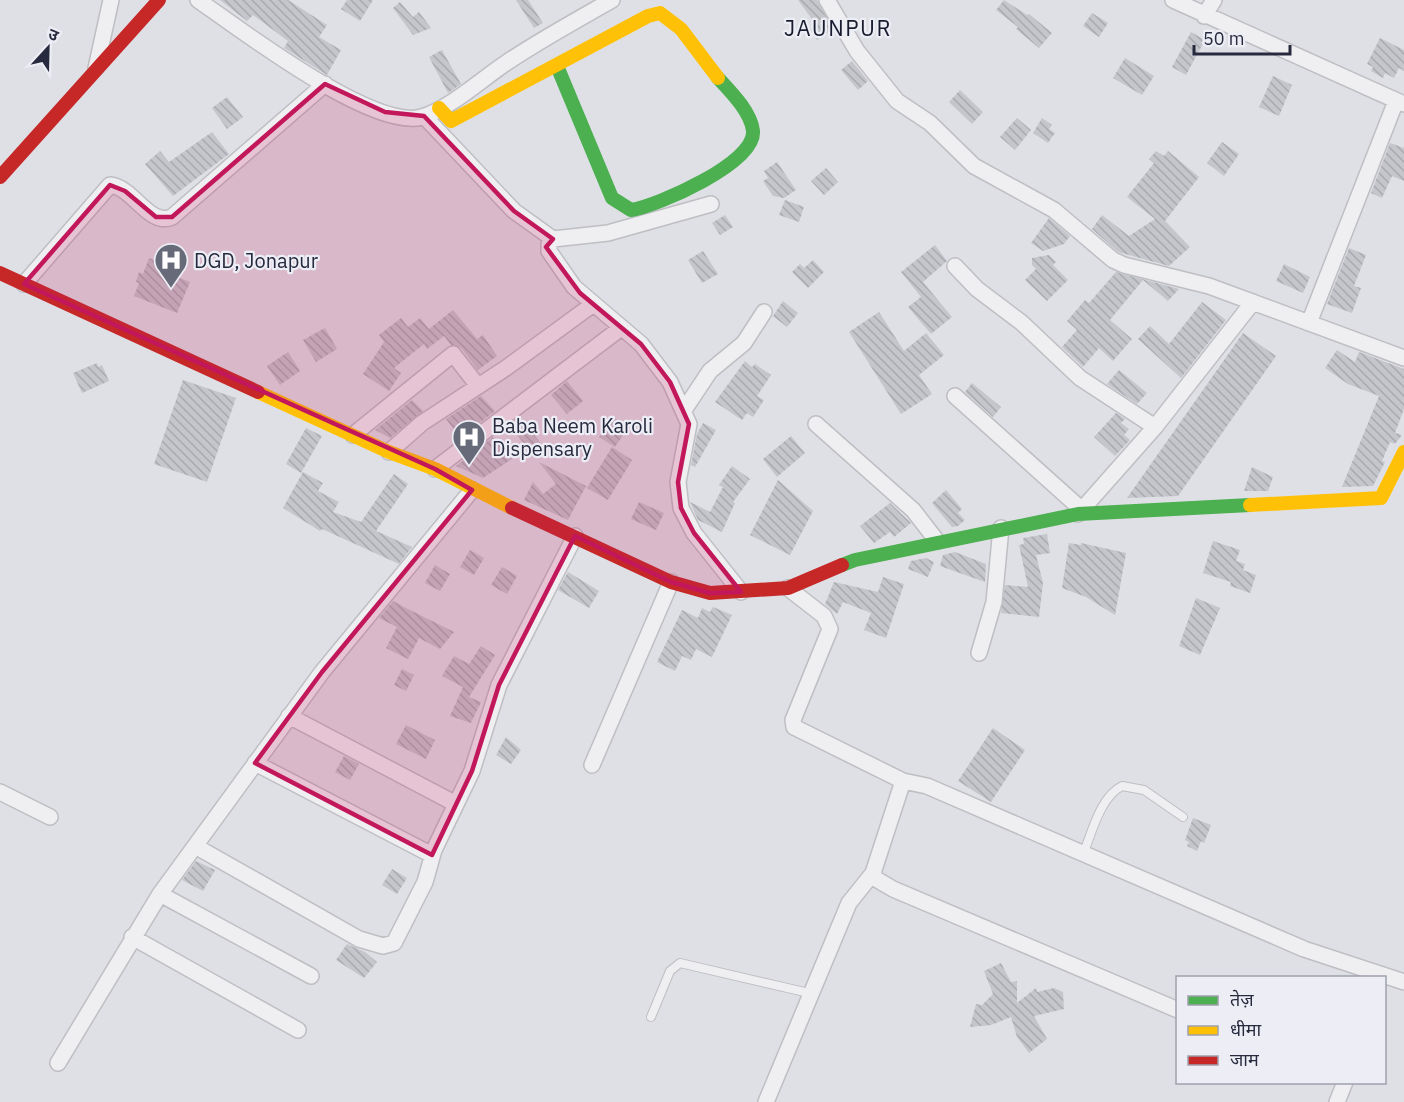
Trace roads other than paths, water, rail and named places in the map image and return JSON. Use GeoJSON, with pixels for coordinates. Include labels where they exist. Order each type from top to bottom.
{"type":"FeatureCollection","features":[{"type":"Feature","properties":{"kind":"street"},"geometry":{"type":"LineString","coordinates":[[96,68],[111,0]]}},
{"type":"Feature","properties":{"kind":"street"},"geometry":{"type":"LineString","coordinates":[[0,177],[159,0]]}},
{"type":"Feature","properties":{"kind":"street"},"geometry":{"type":"LineString","coordinates":[[198,0],[325,84],[385,112],[411,118],[424,117],[508,61],[612,0]]}},
{"type":"Feature","properties":{"kind":"street"},"geometry":{"type":"LineString","coordinates":[[827,0],[857,51],[889,93],[940,131],[974,166],[1054,210],[1118,263],[1209,286],[1404,358]]}},
{"type":"Feature","properties":{"kind":"street"},"geometry":{"type":"LineString","coordinates":[[1173,0],[1203,16],[1400,103],[1309,323]]}},
{"type":"Feature","properties":{"kind":"street"},"geometry":{"type":"LineString","coordinates":[[1203,16],[1214,0]]}},
{"type":"Feature","properties":{"kind":"street"},"geometry":{"type":"LineString","coordinates":[[439,108],[451,122],[648,16],[660,13],[668,16],[741,108],[753,131],[752,139],[738,158],[685,189],[650,205],[629,210],[612,198],[557,66]]}},
{"type":"Feature","properties":{"kind":"street"},"geometry":{"type":"LineString","coordinates":[[24,284],[110,185],[125,191],[156,217],[172,217],[325,84]]}},
{"type":"Feature","properties":{"kind":"street"},"geometry":{"type":"LineString","coordinates":[[424,117],[514,212],[553,239],[608,234],[711,204]]}},
{"type":"Feature","properties":{"kind":"street"},"geometry":{"type":"LineString","coordinates":[[553,239],[549,244],[549,252],[568,280],[592,305],[641,344],[655,361],[684,410],[689,432],[678,482],[681,508],[694,533],[741,592]]}},
{"type":"Feature","properties":{"kind":"street"},"geometry":{"type":"LineString","coordinates":[[955,266],[977,289],[1022,323],[1080,378],[1155,427]]}},
{"type":"Feature","properties":{"kind":"street"},"geometry":{"type":"LineString","coordinates":[[0,273],[389,452],[435,468],[472,490],[671,582],[710,593],[788,588],[855,560],[1079,511],[1381,498],[1398,482],[1404,452]]}},
{"type":"Feature","properties":{"kind":"street"},"geometry":{"type":"LineString","coordinates":[[1079,511],[1155,427],[1253,302]]}},
{"type":"Feature","properties":{"kind":"street"},"geometry":{"type":"LineString","coordinates":[[389,452],[422,423],[592,305]]}},
{"type":"Feature","properties":{"kind":"street"},"geometry":{"type":"LineString","coordinates":[[684,410],[710,371],[744,343],[764,312]]}},
{"type":"Feature","properties":{"kind":"street"},"geometry":{"type":"LineString","coordinates":[[435,468],[621,328]]}},
{"type":"Feature","properties":{"kind":"street"},"geometry":{"type":"LineString","coordinates":[[353,435],[453,354],[478,386]]}},
{"type":"Feature","properties":{"kind":"street"},"geometry":{"type":"LineString","coordinates":[[956,396],[1079,511]]}},
{"type":"Feature","properties":{"kind":"street"},"geometry":{"type":"LineString","coordinates":[[816,424],[913,510],[937,541]]}},
{"type":"Feature","properties":{"kind":"street"},"geometry":{"type":"LineString","coordinates":[[58,1063],[160,894],[345,642],[472,490]]}},
{"type":"Feature","properties":{"kind":"street"},"geometry":{"type":"LineString","coordinates":[[980,653],[997,585],[1001,528]]}},
{"type":"Feature","properties":{"kind":"street"},"geometry":{"type":"LineString","coordinates":[[195,846],[360,939],[383,946],[390,945],[398,939],[428,875],[432,855],[476,761],[499,685],[575,537]]}},
{"type":"Feature","properties":{"kind":"street"},"geometry":{"type":"LineString","coordinates":[[592,765],[671,582]]}},
{"type":"Feature","properties":{"kind":"street"},"geometry":{"type":"LineString","coordinates":[[788,588],[824,616],[830,629],[793,720],[794,727],[903,781],[927,786],[1304,949],[1377,976]]}},
{"type":"Feature","properties":{"kind":"street"},"geometry":{"type":"LineString","coordinates":[[289,716],[456,804]]}},
{"type":"Feature","properties":{"kind":"street"},"geometry":{"type":"LineString","coordinates":[[255,763],[432,855]]}},
{"type":"Feature","properties":{"kind":"street"},"geometry":{"type":"LineString","coordinates":[[765,1102],[809,993],[849,903],[873,873],[903,781]]}},
{"type":"Feature","properties":{"kind":"street"},"geometry":{"type":"LineString","coordinates":[[0,792],[50,817]]}},
{"type":"Feature","properties":{"kind":"street"},"geometry":{"type":"LineString","coordinates":[[873,873],[876,879],[893,889],[1176,1009]]}},
{"type":"Feature","properties":{"kind":"street"},"geometry":{"type":"LineString","coordinates":[[160,894],[311,976]]}},
{"type":"Feature","properties":{"kind":"street"},"geometry":{"type":"LineString","coordinates":[[132,937],[298,1030]]}},
{"type":"Feature","properties":{"kind":"street"},"geometry":{"type":"LineString","coordinates":[[1386,979],[1404,982]]}},
{"type":"Feature","properties":{"kind":"street"},"geometry":{"type":"LineString","coordinates":[[1337,1102],[1345,1084]]}},
{"type":"Feature","properties":{"kind":"lane"},"geometry":{"type":"LineString","coordinates":[[1083,854],[1105,803],[1122,786],[1144,790],[1183,817]]}},
{"type":"Feature","properties":{"kind":"lane"},"geometry":{"type":"LineString","coordinates":[[651,1017],[670,971],[680,963],[723,971],[809,993]]}},
{"type":"Feature","properties":{"kind":"place","name":"DGD, Jonapur"},"geometry":{"type":"Point","coordinates":[171,289]}},
{"type":"Feature","properties":{"kind":"place","name":"Baba Neem Karoli Dispensary"},"geometry":{"type":"Point","coordinates":[469,466]}},
{"type":"Feature","properties":{"kind":"district","name":"JAUNPUR"},"geometry":{"type":"Point","coordinates":[838,27]}}]}
